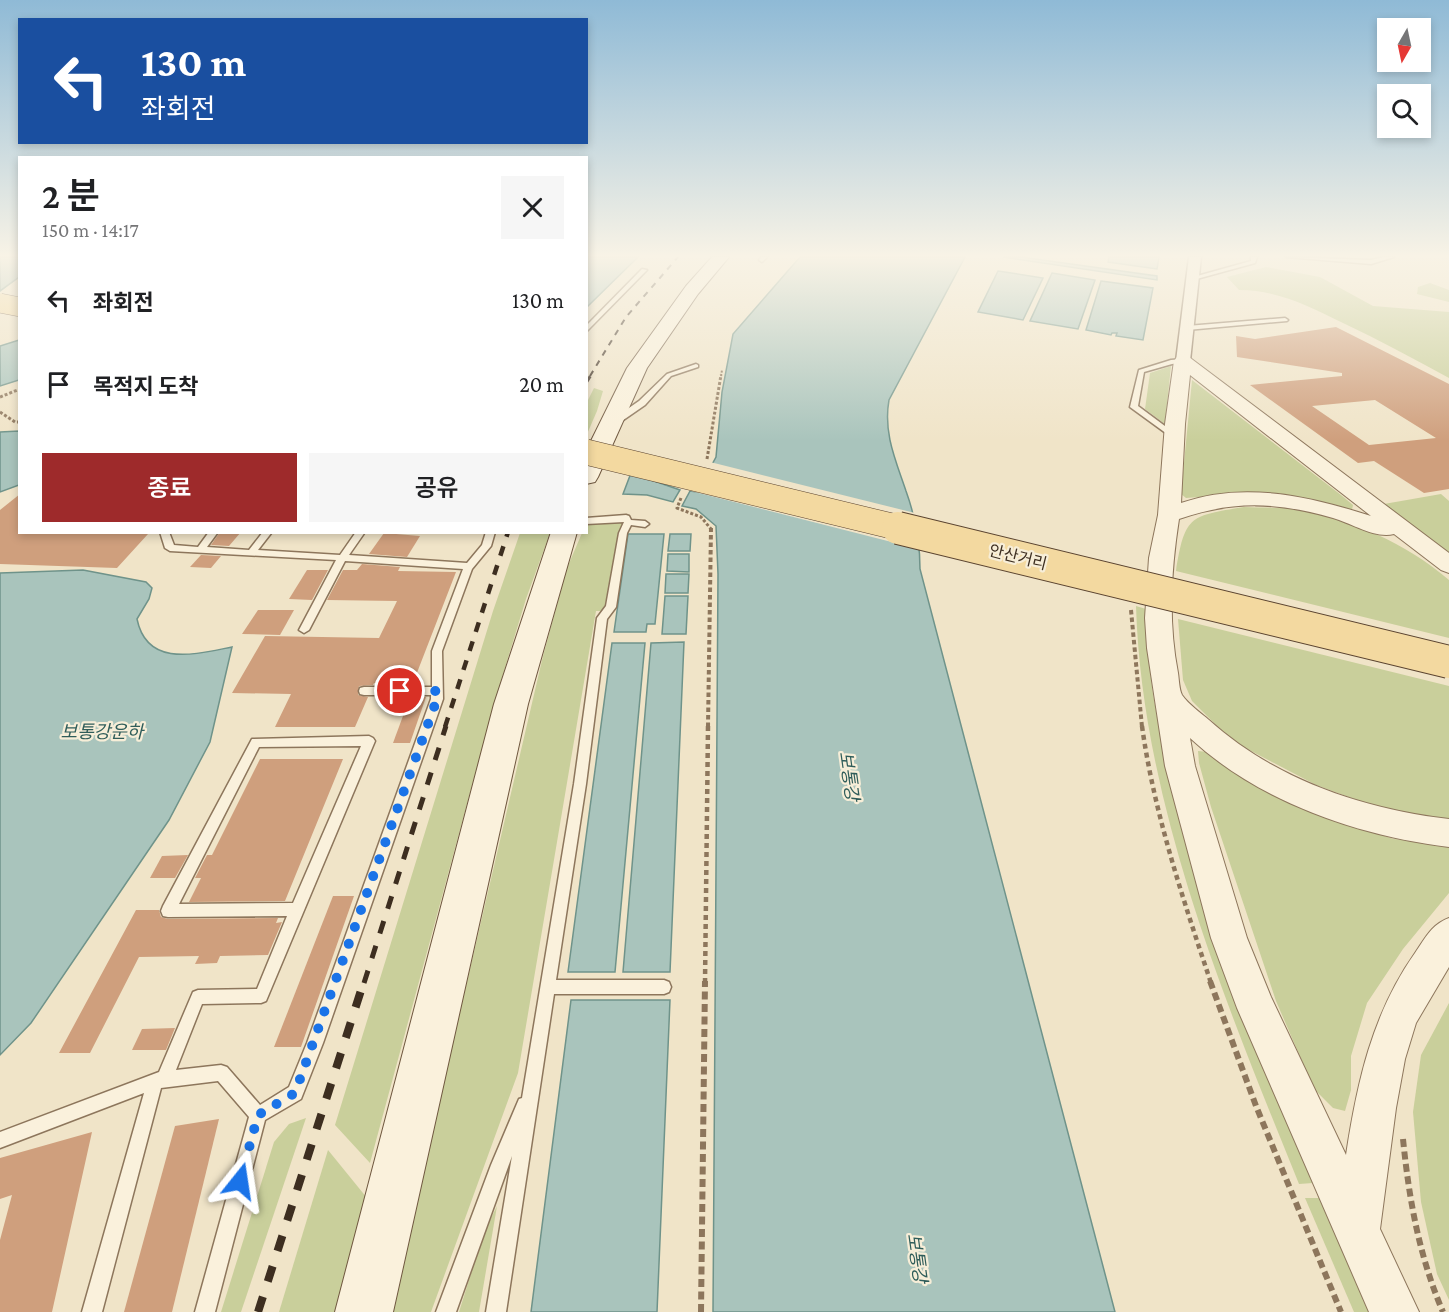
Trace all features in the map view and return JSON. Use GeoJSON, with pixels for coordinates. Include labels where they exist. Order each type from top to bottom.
{"type":"FeatureCollection","features":[{"type":"Feature","properties":{"kind":"main road"},"geometry":{"type":"LineString","coordinates":[[588,473],[637,368],[672,318]]}},
{"type":"Feature","properties":{"kind":"main road","name":"안산거리"},"geometry":{"type":"LineString","coordinates":[[588,452],[1449,662]]}},
{"type":"Feature","properties":{"kind":"main road"},"geometry":{"type":"LineString","coordinates":[[364,1312],[511,704],[563,534]]}},
{"type":"Feature","properties":{"kind":"street"},"geometry":{"type":"LineString","coordinates":[[1188,318],[1174,437],[1169,515],[1161,558],[1158,618],[1160,648],[1180,766],[1229,938],[1256,1008],[1394,1312]]}},
{"type":"Feature","properties":{"kind":"street"},"geometry":{"type":"LineString","coordinates":[[1183,361],[1449,565]]}},
{"type":"Feature","properties":{"kind":"street"},"geometry":{"type":"LineString","coordinates":[[1169,515],[1200,504],[1247,498],[1301,503],[1356,517],[1416,541]]}},
{"type":"Feature","properties":{"kind":"street"},"geometry":{"type":"LineString","coordinates":[[1170,700],[1213,741],[1297,791],[1358,814],[1423,831],[1449,833]]}},
{"type":"Feature","properties":{"kind":"street"},"geometry":{"type":"LineString","coordinates":[[1357,1231],[1375,1114],[1392,1034],[1418,981],[1449,935]]}},
{"type":"Feature","properties":{"kind":"lane"},"geometry":{"type":"LineString","coordinates":[[1187,328],[1286,320]]}},
{"type":"Feature","properties":{"kind":"lane"},"geometry":{"type":"LineString","coordinates":[[609,426],[642,403],[669,375],[696,366]]}},
{"type":"Feature","properties":{"kind":"lane"},"geometry":{"type":"LineString","coordinates":[[588,520],[626,518],[628,522],[645,524]]}},
{"type":"Feature","properties":{"kind":"lane"},"geometry":{"type":"LineString","coordinates":[[496,1312],[580,784],[602,618],[611,607],[623,533],[628,522]]}},
{"type":"Feature","properties":{"kind":"lane"},"geometry":{"type":"LineString","coordinates":[[165,534],[170,548],[464,565],[468,568]]}},
{"type":"Feature","properties":{"kind":"lane"},"geometry":{"type":"LineString","coordinates":[[200,550],[212,534]]}},
{"type":"Feature","properties":{"kind":"lane"},"geometry":{"type":"LineString","coordinates":[[251,553],[266,534]]}},
{"type":"Feature","properties":{"kind":"lane"},"geometry":{"type":"LineString","coordinates":[[304,630],[342,558],[360,534]]}},
{"type":"Feature","properties":{"kind":"lane"},"geometry":{"type":"LineString","coordinates":[[205,1312],[258,1115],[295,1093],[433,710],[437,691],[436,651],[468,568],[486,546],[490,534]]}},
{"type":"Feature","properties":{"kind":"lane"},"geometry":{"type":"LineString","coordinates":[[364,691],[437,691]]}},
{"type":"Feature","properties":{"kind":"lane"},"geometry":{"type":"LineString","coordinates":[[92,1312],[159,1080],[198,997],[261,996],[369,741],[256,742],[168,911],[297,909]]}},
{"type":"Feature","properties":{"kind":"lane"},"geometry":{"type":"LineString","coordinates":[[548,987],[664,987]]}},
{"type":"Feature","properties":{"kind":"lane"},"geometry":{"type":"LineString","coordinates":[[0,1140],[159,1080],[221,1073],[258,1115]]}},
{"type":"Feature","properties":{"kind":"lane"},"geometry":{"type":"LineString","coordinates":[[446,1312],[500,1165],[532,1089]]}},
{"type":"Feature","properties":{"kind":"path"},"geometry":{"type":"LineString","coordinates":[[703,464],[709,455],[722,370]]}},
{"type":"Feature","properties":{"kind":"path"},"geometry":{"type":"LineString","coordinates":[[0,397],[18,389]]}},
{"type":"Feature","properties":{"kind":"path"},"geometry":{"type":"LineString","coordinates":[[0,412],[18,422]]}},
{"type":"Feature","properties":{"kind":"path"},"geometry":{"type":"LineString","coordinates":[[684,491],[677,508],[691,512],[707,521],[711,528],[701,1312]]}},
{"type":"Feature","properties":{"kind":"path"},"geometry":{"type":"LineString","coordinates":[[1402,1129],[1408,1200],[1424,1264],[1443,1312]]}},
{"type":"Feature","properties":{"kind":"green space"},"geometry":{"type":"Polygon","coordinates":[[[1333,318],[1449,318],[1449,378],[1333,318]]]}},
{"type":"Feature","properties":{"kind":"green space"},"geometry":{"type":"Polygon","coordinates":[[[1171,366],[1165,424],[1145,409],[1150,373],[1171,366]]]}},
{"type":"Feature","properties":{"kind":"green space"},"geometry":{"type":"Polygon","coordinates":[[[1192,380],[1341,495],[1353,505],[1352,510],[1240,494],[1186,498],[1181,494],[1192,380]]]}},
{"type":"Feature","properties":{"kind":"green space"},"geometry":{"type":"Polygon","coordinates":[[[594,388],[603,391],[588,432],[588,400],[594,388]]]}},
{"type":"Feature","properties":{"kind":"green space"},"geometry":{"type":"Polygon","coordinates":[[[1441,494],[1449,501],[1449,554],[1384,504],[1441,494]]]}},
{"type":"Feature","properties":{"kind":"green space"},"geometry":{"type":"Polygon","coordinates":[[[1244,507],[1295,509],[1316,513],[1377,534],[1415,555],[1449,580],[1449,638],[1176,571],[1183,539],[1193,521],[1201,516],[1244,507]]]}},
{"type":"Feature","properties":{"kind":"green space"},"geometry":{"type":"Polygon","coordinates":[[[588,522],[623,522],[618,534],[604,611],[596,611],[518,1073],[431,1312],[390,1312],[543,656],[567,568],[582,534],[588,534],[588,522]]]}},
{"type":"Feature","properties":{"kind":"green space"},"geometry":{"type":"Polygon","coordinates":[[[520,534],[550,534],[526,599],[494,704],[370,1163],[335,1125],[493,611],[520,534]]]}},
{"type":"Feature","properties":{"kind":"green space"},"geometry":{"type":"Polygon","coordinates":[[[1136,606],[1146,609],[1146,640],[1165,762],[1239,1010],[1313,1183],[1299,1184],[1217,974],[1192,901],[1171,828],[1154,754],[1142,680],[1136,606]]]}},
{"type":"Feature","properties":{"kind":"green space"},"geometry":{"type":"Polygon","coordinates":[[[1178,619],[1449,686],[1449,823],[1376,807],[1316,785],[1232,741],[1192,701],[1183,680],[1178,619]]]}},
{"type":"Feature","properties":{"kind":"green space"},"geometry":{"type":"Polygon","coordinates":[[[1198,751],[1208,752],[1346,824],[1394,839],[1449,845],[1449,893],[1403,949],[1367,1003],[1351,1056],[1351,1090],[1345,1111],[1333,1108],[1314,1089],[1276,1001],[1211,807],[1198,751]]]}},
{"type":"Feature","properties":{"kind":"green space"},"geometry":{"type":"Polygon","coordinates":[[[1449,1003],[1449,1300],[1437,1274],[1421,1202],[1413,1112],[1421,1055],[1449,1003]]]}},
{"type":"Feature","properties":{"kind":"green space"},"geometry":{"type":"Polygon","coordinates":[[[306,1118],[241,1312],[221,1312],[274,1142],[289,1124],[306,1118]]]}},
{"type":"Feature","properties":{"kind":"green space"},"geometry":{"type":"Polygon","coordinates":[[[328,1150],[367,1198],[336,1312],[279,1312],[328,1150]]]}},
{"type":"Feature","properties":{"kind":"green space"},"geometry":{"type":"Polygon","coordinates":[[[1305,1198],[1319,1198],[1369,1312],[1354,1312],[1305,1198]]]}},
{"type":"Feature","properties":{"kind":"green space"},"geometry":{"type":"Polygon","coordinates":[[[497,1206],[479,1312],[459,1312],[484,1232],[497,1206]]]}},
{"type":"Feature","properties":{"kind":"water","name":"보통강"},"geometry":{"type":"Polygon","coordinates":[[[747,318],[932,318],[889,400],[889,435],[912,510],[918,539],[920,569],[1115,1312],[713,1312],[718,574],[716,526],[696,509],[682,506],[690,491],[697,492],[716,457],[722,392],[733,334],[747,318]]]}},
{"type":"Feature","properties":{"kind":"water"},"geometry":{"type":"Polygon","coordinates":[[[1031,318],[1082,318],[1078,329],[1030,321],[1031,318]]]}},
{"type":"Feature","properties":{"kind":"water"},"geometry":{"type":"Polygon","coordinates":[[[1090,318],[1147,318],[1143,340],[1116,336],[1117,333],[1111,335],[1086,330],[1090,318]]]}},
{"type":"Feature","properties":{"kind":"water"},"geometry":{"type":"Polygon","coordinates":[[[18,340],[18,380],[0,386],[0,346],[18,340]]]}},
{"type":"Feature","properties":{"kind":"water"},"geometry":{"type":"Polygon","coordinates":[[[18,431],[18,485],[0,492],[0,432],[18,431]]]}},
{"type":"Feature","properties":{"kind":"water"},"geometry":{"type":"Polygon","coordinates":[[[631,473],[680,490],[673,502],[647,495],[623,494],[631,473]]]}},
{"type":"Feature","properties":{"kind":"water"},"geometry":{"type":"Polygon","coordinates":[[[628,534],[664,534],[655,624],[647,624],[646,632],[614,632],[628,534]]]}},
{"type":"Feature","properties":{"kind":"water"},"geometry":{"type":"Polygon","coordinates":[[[670,534],[691,534],[690,551],[668,551],[670,534]]]}},
{"type":"Feature","properties":{"kind":"water"},"geometry":{"type":"Polygon","coordinates":[[[668,554],[689,554],[689,572],[667,571],[668,554]]]}},
{"type":"Feature","properties":{"kind":"water","name":"보통강운하"},"geometry":{"type":"Polygon","coordinates":[[[83,570],[146,582],[152,588],[149,599],[137,619],[142,635],[151,645],[162,651],[189,654],[232,647],[210,742],[169,820],[31,1023],[0,1055],[0,573],[83,570]]]}},
{"type":"Feature","properties":{"kind":"water"},"geometry":{"type":"Polygon","coordinates":[[[666,574],[689,574],[688,593],[665,593],[666,574]]]}},
{"type":"Feature","properties":{"kind":"water"},"geometry":{"type":"Polygon","coordinates":[[[665,596],[688,596],[686,634],[662,634],[665,596]]]}},
{"type":"Feature","properties":{"kind":"water"},"geometry":{"type":"Polygon","coordinates":[[[684,642],[670,972],[623,972],[651,643],[684,642]]]}},
{"type":"Feature","properties":{"kind":"water"},"geometry":{"type":"Polygon","coordinates":[[[612,643],[645,643],[615,972],[568,972],[612,643]]]}},
{"type":"Feature","properties":{"kind":"water"},"geometry":{"type":"Polygon","coordinates":[[[571,1000],[670,1000],[657,1312],[531,1312],[571,1000]]]}},
{"type":"Feature","properties":{"kind":"pier"},"geometry":{"type":"Polygon","coordinates":[[[710,462],[915,513],[923,550],[687,490],[695,489],[710,462]]]}},
{"type":"Feature","properties":{"kind":"building"},"geometry":{"type":"Polygon","coordinates":[[[1336,327],[1449,384],[1449,489],[1424,493],[1374,461],[1358,463],[1250,385],[1342,376],[1342,373],[1237,357],[1236,336],[1255,339],[1336,327]],[[1375,400],[1312,406],[1369,445],[1436,438],[1375,400]]]}},
{"type":"Feature","properties":{"kind":"building"},"geometry":{"type":"Polygon","coordinates":[[[18,496],[18,534],[148,534],[117,568],[0,564],[0,510],[18,496]]]}},
{"type":"Feature","properties":{"kind":"building"},"geometry":{"type":"Polygon","coordinates":[[[219,534],[239,534],[229,546],[211,545],[219,534]]]}},
{"type":"Feature","properties":{"kind":"building"},"geometry":{"type":"Polygon","coordinates":[[[383,534],[420,536],[407,557],[369,554],[383,534]]]}},
{"type":"Feature","properties":{"kind":"building"},"geometry":{"type":"Polygon","coordinates":[[[201,555],[221,556],[211,568],[190,567],[201,555]]]}},
{"type":"Feature","properties":{"kind":"building"},"geometry":{"type":"Polygon","coordinates":[[[362,564],[400,567],[398,571],[456,572],[413,683],[374,683],[359,686],[358,695],[368,697],[355,727],[275,727],[291,694],[232,693],[265,636],[379,638],[397,601],[327,600],[343,570],[357,570],[362,564]]]}},
{"type":"Feature","properties":{"kind":"building"},"geometry":{"type":"Polygon","coordinates":[[[307,570],[328,570],[312,600],[289,599],[307,570]]]}},
{"type":"Feature","properties":{"kind":"building"},"geometry":{"type":"Polygon","coordinates":[[[258,610],[294,610],[280,635],[242,634],[258,610]]]}},
{"type":"Feature","properties":{"kind":"building"},"geometry":{"type":"Polygon","coordinates":[[[410,697],[426,697],[410,743],[393,743],[410,697]]]}},
{"type":"Feature","properties":{"kind":"building"},"geometry":{"type":"Polygon","coordinates":[[[260,759],[343,759],[285,901],[189,902],[201,878],[195,878],[207,855],[212,855],[260,759]]]}},
{"type":"Feature","properties":{"kind":"building"},"geometry":{"type":"Polygon","coordinates":[[[188,855],[175,878],[150,878],[162,856],[188,855]]]}},
{"type":"Feature","properties":{"kind":"building"},"geometry":{"type":"Polygon","coordinates":[[[333,896],[354,896],[301,1047],[274,1047],[333,896]]]}},
{"type":"Feature","properties":{"kind":"building"},"geometry":{"type":"Polygon","coordinates":[[[136,910],[159,910],[161,917],[168,919],[278,918],[276,923],[282,922],[268,955],[220,956],[217,963],[195,964],[199,956],[139,957],[90,1053],[59,1053],[136,910]]]}},
{"type":"Feature","properties":{"kind":"building"},"geometry":{"type":"Polygon","coordinates":[[[175,1028],[166,1050],[132,1050],[142,1029],[175,1028]]]}},
{"type":"Feature","properties":{"kind":"building"},"geometry":{"type":"Polygon","coordinates":[[[219,1119],[172,1312],[124,1312],[175,1126],[219,1119]]]}},
{"type":"Feature","properties":{"kind":"building"},"geometry":{"type":"Polygon","coordinates":[[[92,1132],[52,1312],[0,1312],[0,1240],[12,1195],[0,1199],[0,1158],[92,1132]]]}},
{"type":"Feature","properties":{"kind":"railway"},"geometry":{"type":"LineString","coordinates":[[590,376],[625,318]]}},
{"type":"Feature","properties":{"kind":"railway"},"geometry":{"type":"LineString","coordinates":[[588,380],[591,375]]}},
{"type":"Feature","properties":{"kind":"railway"},"geometry":{"type":"LineString","coordinates":[[445,727],[507,534]]}},
{"type":"Feature","properties":{"kind":"railway"},"geometry":{"type":"LineString","coordinates":[[364,983],[446,726]]}},
{"type":"Feature","properties":{"kind":"railway"},"geometry":{"type":"LineString","coordinates":[[258,1312],[364,981]]}},
{"type":"Feature","properties":{"kind":"route"},"geometry":{"type":"LineString","coordinates":[[240,1181],[258,1115],[295,1093],[315,1043],[437,699],[437,691],[400,691]]}}]}
